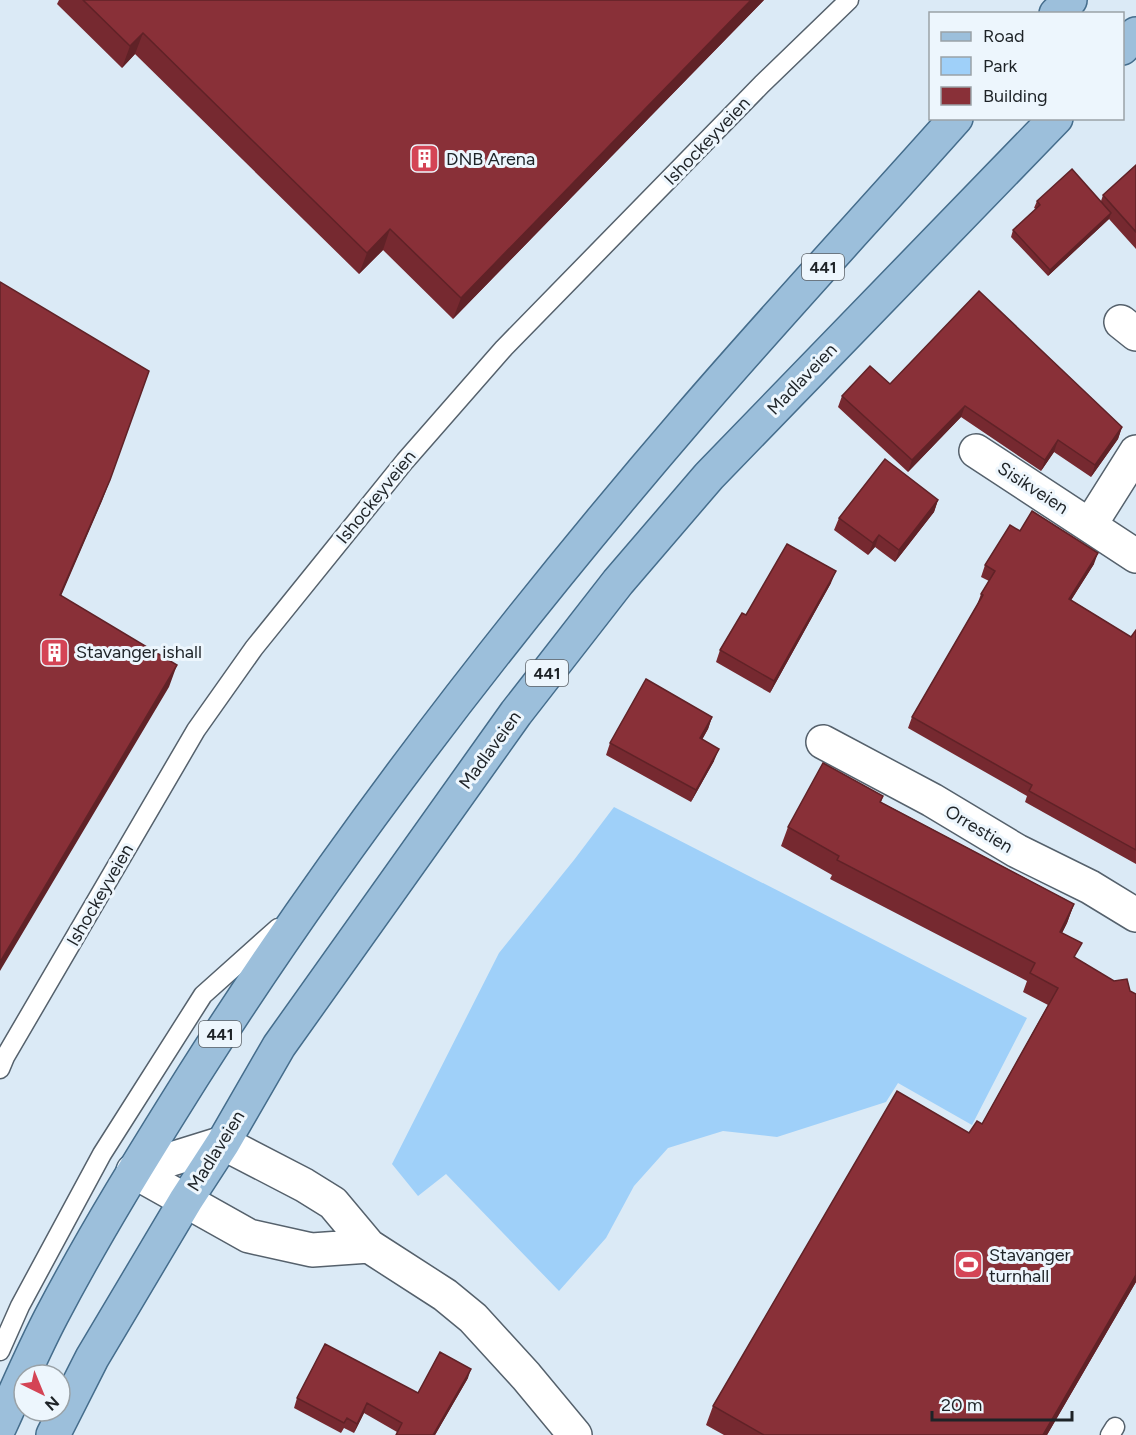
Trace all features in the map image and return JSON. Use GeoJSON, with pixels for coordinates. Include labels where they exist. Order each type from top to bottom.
{"type":"FeatureCollection","features":[{"type":"Feature","properties":{"kind":"main road"},"geometry":{"type":"LineString","coordinates":[[1058,12],[1070,0]]}},
{"type":"Feature","properties":{"kind":"main road"},"geometry":{"type":"LineString","coordinates":[[1124,46],[1136,34]]}},
{"type":"Feature","properties":{"kind":"main road","name":"441"},"geometry":{"type":"LineString","coordinates":[[0,1426],[51,1317],[133,1171],[231,1016],[311,899],[409,763],[572,556],[690,415],[954,120]]}},
{"type":"Feature","properties":{"kind":"main road","name":"Madlaveien"},"geometry":{"type":"LineString","coordinates":[[53,1435],[92,1358],[186,1200],[223,1143],[279,1046],[516,713],[618,582],[709,476],[1054,120]]}},
{"type":"Feature","properties":{"kind":"street","name":"Sisikveien"},"geometry":{"type":"LineString","coordinates":[[976,452],[1136,556]]}},
{"type":"Feature","properties":{"kind":"street"},"geometry":{"type":"LineString","coordinates":[[1090,525],[1136,452]]}},
{"type":"Feature","properties":{"kind":"street","name":"Orrestien"},"geometry":{"type":"LineString","coordinates":[[823,742],[932,800],[1017,851],[1090,888],[1136,915]]}},
{"type":"Feature","properties":{"kind":"street"},"geometry":{"type":"LineString","coordinates":[[133,1171],[223,1143],[304,1185],[333,1203],[369,1246],[445,1296],[472,1318],[526,1376],[563,1430]]}},
{"type":"Feature","properties":{"kind":"street"},"geometry":{"type":"LineString","coordinates":[[133,1171],[249,1236],[312,1250],[369,1246]]}},
{"type":"Feature","properties":{"kind":"lane","name":"Ishockeyveien"},"geometry":{"type":"LineString","coordinates":[[0,1069],[196,730],[261,639],[405,461],[504,348],[762,84],[849,0]]}},
{"type":"Feature","properties":{"kind":"lane"},"geometry":{"type":"LineString","coordinates":[[0,1350],[20,1306],[102,1154],[202,995],[311,899]]}},
{"type":"Feature","properties":{"kind":"green space"},"geometry":{"type":"Polygon","coordinates":[[[614,807],[1027,1018],[972,1125],[898,1083],[886,1102],[777,1137],[723,1131],[668,1148],[634,1186],[606,1238],[559,1291],[446,1174],[418,1196],[392,1164],[499,953],[614,807]]]}},
{"type":"Feature","properties":{"kind":"building","name":"DNB Arena"},"geometry":{"type":"Polygon","coordinates":[[[83,0],[751,0],[461,298],[390,229],[367,253],[143,33],[130,46],[83,0]]]}},
{"type":"Feature","properties":{"kind":"building"},"geometry":{"type":"Polygon","coordinates":[[[1136,165],[1136,232],[1103,195],[1136,165]]]}},
{"type":"Feature","properties":{"kind":"building"},"geometry":{"type":"Polygon","coordinates":[[[1072,169],[1111,213],[1050,270],[1013,230],[1040,205],[1037,201],[1072,169]]]}},
{"type":"Feature","properties":{"kind":"building","name":"Stavanger ishall"},"geometry":{"type":"Polygon","coordinates":[[[0,282],[149,371],[110,480],[60,595],[177,665],[0,962],[0,282]]]}},
{"type":"Feature","properties":{"kind":"building"},"geometry":{"type":"Polygon","coordinates":[[[979,291],[1122,427],[1095,465],[1058,440],[1045,460],[965,406],[912,460],[842,396],[870,366],[890,384],[979,291]]]}},
{"type":"Feature","properties":{"kind":"building"},"geometry":{"type":"Polygon","coordinates":[[[885,459],[938,500],[899,550],[879,535],[873,543],[839,518],[885,459]]]}},
{"type":"Feature","properties":{"kind":"building"},"geometry":{"type":"Polygon","coordinates":[[[1032,511],[1098,553],[1069,599],[1131,637],[1136,630],[1136,850],[1029,791],[1032,785],[912,717],[995,571],[985,565],[1010,525],[1020,531],[1032,511]]]}},
{"type":"Feature","properties":{"kind":"building"},"geometry":{"type":"Polygon","coordinates":[[[787,544],[836,571],[774,681],[720,650],[742,613],[746,615],[787,544]]]}},
{"type":"Feature","properties":{"kind":"building"},"geometry":{"type":"Polygon","coordinates":[[[646,679],[712,717],[700,738],[719,749],[696,790],[610,743],[646,679]]]}},
{"type":"Feature","properties":{"kind":"building","name":"Stavanger turnhall"},"geometry":{"type":"Polygon","coordinates":[[[823,763],[883,796],[880,802],[1074,904],[1060,932],[1082,943],[1074,957],[1114,981],[1127,979],[1130,991],[1136,994],[1136,1275],[1043,1435],[764,1435],[713,1406],[897,1091],[969,1133],[977,1121],[982,1124],[1058,988],[1030,973],[1035,963],[837,860],[839,856],[788,827],[823,763]]]}},
{"type":"Feature","properties":{"kind":"building"},"geometry":{"type":"Polygon","coordinates":[[[325,1344],[418,1393],[440,1352],[471,1369],[433,1435],[396,1435],[402,1423],[367,1403],[357,1424],[347,1418],[344,1423],[297,1398],[325,1344]]]}},
{"type":"Feature","properties":{"kind":"place","name":"DNB Arena"},"geometry":{"type":"Point","coordinates":[425,159]}},
{"type":"Feature","properties":{"kind":"place","name":"Stavanger ishall"},"geometry":{"type":"Point","coordinates":[55,652]}},
{"type":"Feature","properties":{"kind":"place","name":"Stavanger turnhall"},"geometry":{"type":"Point","coordinates":[968,1265]}}]}
